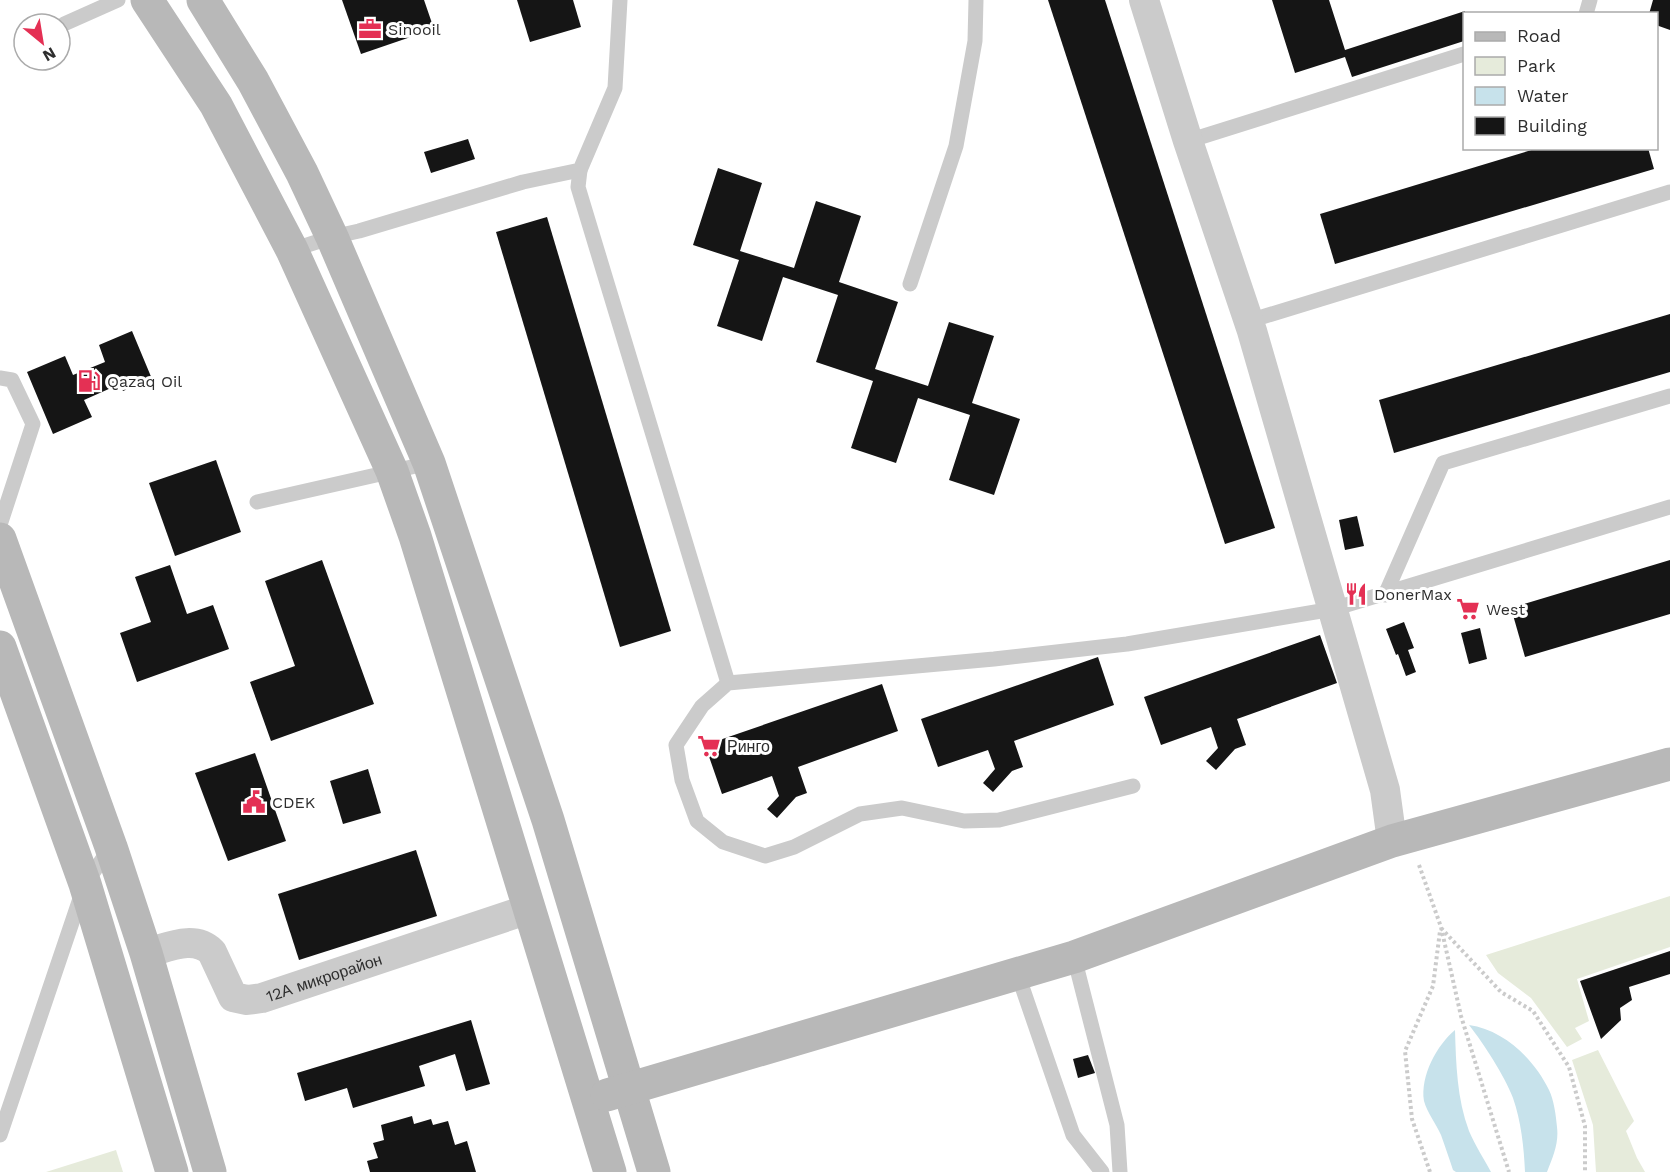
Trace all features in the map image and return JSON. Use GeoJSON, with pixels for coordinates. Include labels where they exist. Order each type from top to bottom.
{"type":"FeatureCollection","features":[{"type":"Feature","properties":{"kind":"main road"},"geometry":{"type":"LineString","coordinates":[[147,0],[216,105],[292,250],[392,471],[415,536],[610,1172]]}},
{"type":"Feature","properties":{"kind":"main road"},"geometry":{"type":"LineString","coordinates":[[203,0],[253,81],[302,173],[332,237],[429,463],[548,820],[654,1172]]}},
{"type":"Feature","properties":{"kind":"main road"},"geometry":{"type":"LineString","coordinates":[[0,539],[111,847],[146,953],[210,1172]]}},
{"type":"Feature","properties":{"kind":"main road"},"geometry":{"type":"LineString","coordinates":[[0,647],[85,884],[172,1172]]}},
{"type":"Feature","properties":{"kind":"main road"},"geometry":{"type":"LineString","coordinates":[[588,1101],[1074,957],[1400,839],[1670,764]]}},
{"type":"Feature","properties":{"kind":"street"},"geometry":{"type":"LineString","coordinates":[[1144,0],[1188,141],[1249,321],[1400,839]]}},
{"type":"Feature","properties":{"kind":"street","name":"12А микрорайон"},"geometry":{"type":"LineString","coordinates":[[146,953],[188,942],[200,943],[212,952],[233,997],[247,1000],[262,998],[529,909]]}},
{"type":"Feature","properties":{"kind":"lane"},"geometry":{"type":"LineString","coordinates":[[72,20],[118,0]]}},
{"type":"Feature","properties":{"kind":"lane"},"geometry":{"type":"LineString","coordinates":[[620,0],[615,88],[580,170],[578,187],[728,683]]}},
{"type":"Feature","properties":{"kind":"lane"},"geometry":{"type":"LineString","coordinates":[[910,284],[956,146],[975,41],[976,0]]}},
{"type":"Feature","properties":{"kind":"lane"},"geometry":{"type":"LineString","coordinates":[[1188,141],[1463,54]]}},
{"type":"Feature","properties":{"kind":"lane"},"geometry":{"type":"LineString","coordinates":[[292,250],[523,182],[580,170]]}},
{"type":"Feature","properties":{"kind":"lane"},"geometry":{"type":"LineString","coordinates":[[1249,321],[1670,192]]}},
{"type":"Feature","properties":{"kind":"lane"},"geometry":{"type":"LineString","coordinates":[[0,378],[12,380],[33,424],[0,525]]}},
{"type":"Feature","properties":{"kind":"lane"},"geometry":{"type":"LineString","coordinates":[[1385,595],[1443,463],[1670,396]]}},
{"type":"Feature","properties":{"kind":"lane"},"geometry":{"type":"LineString","coordinates":[[257,502],[429,463]]}},
{"type":"Feature","properties":{"kind":"lane"},"geometry":{"type":"LineString","coordinates":[[1133,786],[999,820],[964,821],[902,808],[861,814],[794,848],[765,856],[723,842],[697,821],[682,780],[676,745],[702,706],[728,683],[994,659],[1127,644],[1333,609],[1670,507]]}},
{"type":"Feature","properties":{"kind":"lane"},"geometry":{"type":"LineString","coordinates":[[0,1135],[85,884],[111,847]]}},
{"type":"Feature","properties":{"kind":"lane"},"geometry":{"type":"LineString","coordinates":[[1074,957],[1117,1125],[1120,1172]]}},
{"type":"Feature","properties":{"kind":"lane"},"geometry":{"type":"LineString","coordinates":[[1018,975],[1073,1135],[1101,1172]]}},
{"type":"Feature","properties":{"kind":"path"},"geometry":{"type":"LineString","coordinates":[[1400,839],[1441,927],[1461,1016],[1509,1172]]}},
{"type":"Feature","properties":{"kind":"path"},"geometry":{"type":"LineString","coordinates":[[1430,1172],[1412,1119],[1405,1051],[1433,986],[1441,927]]}},
{"type":"Feature","properties":{"kind":"path"},"geometry":{"type":"LineString","coordinates":[[1441,927],[1502,992],[1533,1011],[1569,1067],[1586,1126],[1585,1172]]}},
{"type":"Feature","properties":{"kind":"green space"},"geometry":{"type":"Polygon","coordinates":[[[1670,896],[1670,947],[1577,979],[1589,1021],[1575,1028],[1582,1039],[1567,1047],[1531,998],[1498,973],[1486,955],[1670,896]]]}},
{"type":"Feature","properties":{"kind":"green space"},"geometry":{"type":"Polygon","coordinates":[[[1598,1050],[1634,1121],[1626,1131],[1645,1172],[1596,1172],[1593,1125],[1572,1060],[1598,1050]]]}},
{"type":"Feature","properties":{"kind":"green space"},"geometry":{"type":"Polygon","coordinates":[[[116,1150],[123,1172],[46,1172],[116,1150]]]}},
{"type":"Feature","properties":{"kind":"water"},"geometry":{"type":"Polygon","coordinates":[[[1469,1025],[1494,1033],[1517,1048],[1535,1067],[1549,1090],[1555,1108],[1557,1139],[1547,1172],[1525,1172],[1522,1134],[1513,1098],[1493,1060],[1469,1025]]]}},
{"type":"Feature","properties":{"kind":"water"},"geometry":{"type":"Polygon","coordinates":[[[1455,1030],[1458,1081],[1465,1119],[1471,1136],[1491,1172],[1456,1172],[1453,1170],[1441,1135],[1424,1101],[1423,1091],[1431,1062],[1448,1036],[1455,1030]]]}},
{"type":"Feature","properties":{"kind":"building"},"geometry":{"type":"Polygon","coordinates":[[[342,0],[424,0],[434,29],[361,54],[342,0]]]}},
{"type":"Feature","properties":{"kind":"building"},"geometry":{"type":"Polygon","coordinates":[[[517,0],[573,0],[581,27],[530,42],[517,0]]]}},
{"type":"Feature","properties":{"kind":"building"},"geometry":{"type":"Polygon","coordinates":[[[1048,0],[1105,0],[1275,528],[1225,544],[1048,0]]]}},
{"type":"Feature","properties":{"kind":"building"},"geometry":{"type":"Polygon","coordinates":[[[1272,0],[1329,0],[1345,50],[1465,11],[1463,12],[1463,41],[1352,77],[1345,57],[1295,73],[1272,0]]]}},
{"type":"Feature","properties":{"kind":"building"},"geometry":{"type":"Polygon","coordinates":[[[1653,0],[1670,0],[1670,30],[1658,26],[1658,12],[1650,12],[1653,0]]]}},
{"type":"Feature","properties":{"kind":"building"},"geometry":{"type":"Polygon","coordinates":[[[468,139],[475,159],[431,173],[424,152],[468,139]]]}},
{"type":"Feature","properties":{"kind":"building"},"geometry":{"type":"Polygon","coordinates":[[[1531,150],[1649,150],[1654,169],[1335,264],[1320,214],[1531,150]]]}},
{"type":"Feature","properties":{"kind":"building"},"geometry":{"type":"Polygon","coordinates":[[[718,168],[762,183],[740,251],[794,268],[816,201],[861,216],[839,282],[898,302],[875,369],[928,386],[949,322],[994,336],[972,403],[1020,419],[994,495],[949,480],[970,415],[918,398],[896,463],[851,448],[873,381],[816,362],[838,295],[783,277],[762,341],[717,326],[739,260],[693,245],[718,168]]]}},
{"type":"Feature","properties":{"kind":"building"},"geometry":{"type":"Polygon","coordinates":[[[547,217],[671,631],[620,647],[496,232],[547,217]]]}},
{"type":"Feature","properties":{"kind":"building"},"geometry":{"type":"Polygon","coordinates":[[[1670,314],[1670,372],[1394,453],[1379,400],[1670,314]]]}},
{"type":"Feature","properties":{"kind":"building","name":"Qazaq Oil"},"geometry":{"type":"Polygon","coordinates":[[[132,331],[152,379],[123,391],[120,384],[84,400],[92,417],[53,434],[27,372],[65,356],[73,375],[105,362],[99,345],[132,331]]]}},
{"type":"Feature","properties":{"kind":"building"},"geometry":{"type":"Polygon","coordinates":[[[216,460],[241,532],[175,556],[149,483],[216,460]]]}},
{"type":"Feature","properties":{"kind":"building"},"geometry":{"type":"Polygon","coordinates":[[[1357,516],[1364,546],[1345,550],[1339,520],[1357,516]]]}},
{"type":"Feature","properties":{"kind":"building"},"geometry":{"type":"Polygon","coordinates":[[[322,560],[374,704],[271,741],[250,682],[295,666],[265,581],[322,560]]]}},
{"type":"Feature","properties":{"kind":"building"},"geometry":{"type":"Polygon","coordinates":[[[1670,560],[1670,614],[1525,657],[1511,608],[1670,560]]]}},
{"type":"Feature","properties":{"kind":"building"},"geometry":{"type":"Polygon","coordinates":[[[170,565],[187,614],[213,605],[229,649],[137,682],[120,633],[151,622],[135,577],[170,565]]]}},
{"type":"Feature","properties":{"kind":"building"},"geometry":{"type":"Polygon","coordinates":[[[1404,622],[1414,648],[1408,650],[1416,672],[1406,676],[1386,629],[1404,622]]]}},
{"type":"Feature","properties":{"kind":"building"},"geometry":{"type":"Polygon","coordinates":[[[1480,628],[1487,659],[1469,664],[1461,633],[1480,628]]]}},
{"type":"Feature","properties":{"kind":"building"},"geometry":{"type":"Polygon","coordinates":[[[1320,635],[1337,683],[1237,719],[1246,745],[1235,749],[1216,770],[1206,761],[1218,748],[1211,727],[1161,745],[1144,697],[1320,635]]]}},
{"type":"Feature","properties":{"kind":"building"},"geometry":{"type":"Polygon","coordinates":[[[1098,657],[1114,705],[1014,741],[1023,767],[1012,771],[993,792],[983,783],[995,769],[988,750],[938,767],[921,719],[1098,657]]]}},
{"type":"Feature","properties":{"kind":"building"},"geometry":{"type":"Polygon","coordinates":[[[882,684],[898,731],[798,767],[807,793],[796,797],[777,818],[767,809],[779,796],[772,776],[722,794],[705,745],[882,684]]]}},
{"type":"Feature","properties":{"kind":"building"},"geometry":{"type":"Polygon","coordinates":[[[255,753],[286,841],[228,861],[195,773],[255,753]]]}},
{"type":"Feature","properties":{"kind":"building"},"geometry":{"type":"Polygon","coordinates":[[[368,769],[381,813],[343,824],[330,781],[368,769]]]}},
{"type":"Feature","properties":{"kind":"building"},"geometry":{"type":"Polygon","coordinates":[[[416,850],[437,916],[299,960],[278,894],[416,850]]]}},
{"type":"Feature","properties":{"kind":"building"},"geometry":{"type":"Polygon","coordinates":[[[1670,951],[1670,974],[1629,987],[1632,1000],[1620,1008],[1621,1020],[1601,1039],[1580,981],[1670,951]]]}},
{"type":"Feature","properties":{"kind":"building"},"geometry":{"type":"Polygon","coordinates":[[[471,1020],[490,1084],[466,1091],[455,1054],[419,1066],[425,1086],[353,1108],[347,1088],[305,1101],[297,1073],[471,1020]]]}},
{"type":"Feature","properties":{"kind":"building"},"geometry":{"type":"Polygon","coordinates":[[[1088,1055],[1095,1073],[1078,1078],[1073,1059],[1088,1055]]]}},
{"type":"Feature","properties":{"kind":"building"},"geometry":{"type":"Polygon","coordinates":[[[412,1116],[414,1124],[431,1119],[433,1125],[448,1121],[455,1145],[467,1141],[476,1172],[370,1172],[367,1161],[378,1158],[373,1143],[384,1140],[381,1125],[412,1116]]]}},
{"type":"Feature","properties":{"kind":"place","name":"Sinooil"},"geometry":{"type":"Point","coordinates":[370,29]}},
{"type":"Feature","properties":{"kind":"place","name":"Qazaq Oil"},"geometry":{"type":"Point","coordinates":[89,381]}},
{"type":"Feature","properties":{"kind":"place","name":"DonerMax"},"geometry":{"type":"Point","coordinates":[1356,594]}},
{"type":"Feature","properties":{"kind":"place","name":"West"},"geometry":{"type":"Point","coordinates":[1468,609]}},
{"type":"Feature","properties":{"kind":"place","name":"Ринго"},"geometry":{"type":"Point","coordinates":[709,746]}},
{"type":"Feature","properties":{"kind":"place","name":"CDEK"},"geometry":{"type":"Point","coordinates":[254,802]}}]}
